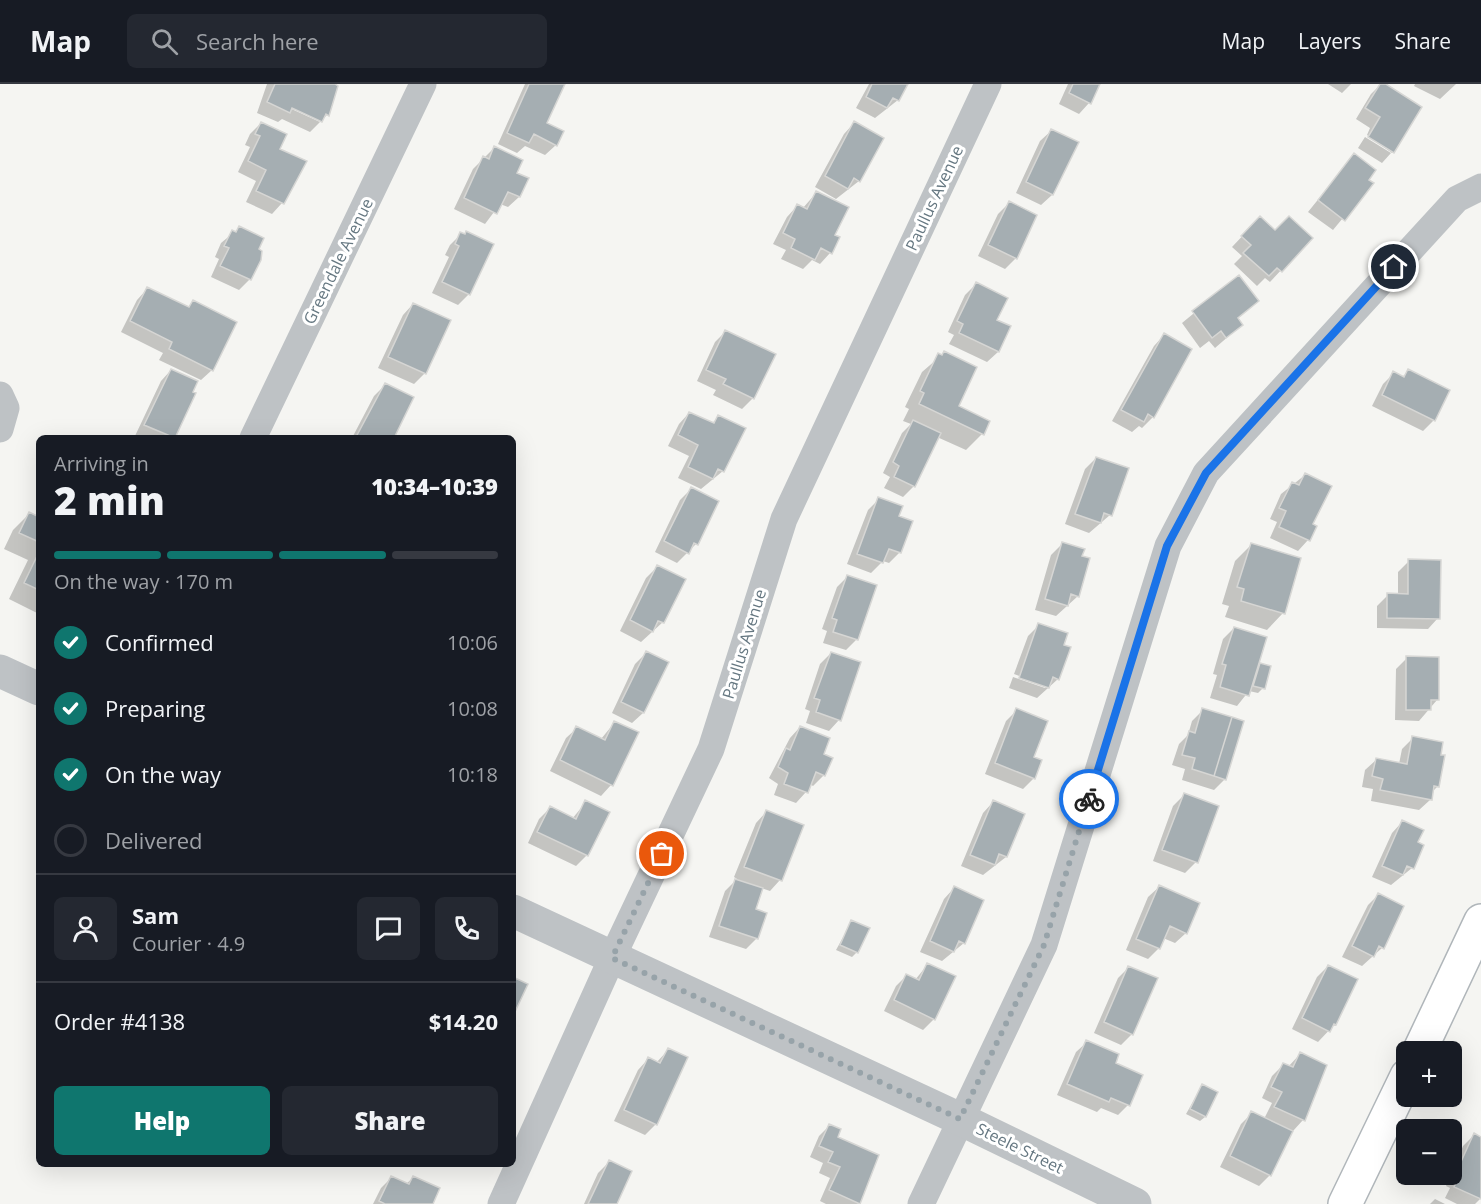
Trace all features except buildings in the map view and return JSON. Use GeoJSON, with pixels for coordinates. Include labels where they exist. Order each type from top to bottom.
{"type":"FeatureCollection","features":[{"type":"Feature","properties":{"kind":"main road"},"geometry":{"type":"LineString","coordinates":[[1424,1041],[1481,921]]}},
{"type":"Feature","properties":{"kind":"main road"},"geometry":{"type":"LineString","coordinates":[[1345,1204],[1396,1099]]}},
{"type":"Feature","properties":{"kind":"street","name":"Greendale Avenue"},"geometry":{"type":"LineString","coordinates":[[254,435],[423,84]]}},
{"type":"Feature","properties":{"kind":"street","name":"Paullus Avenue"},"geometry":{"type":"LineString","coordinates":[[501,1204],[612,958],[711,749],[784,519],[988,84]]}},
{"type":"Feature","properties":{"kind":"street"},"geometry":{"type":"LineString","coordinates":[[921,1204],[1044,945],[1167,546],[1206,473],[1457,199],[1481,187]]}},
{"type":"Feature","properties":{"kind":"street"},"geometry":{"type":"LineString","coordinates":[[0,395],[6,408],[0,429]]}},
{"type":"Feature","properties":{"kind":"street"},"geometry":{"type":"LineString","coordinates":[[0,671],[36,688]]}},
{"type":"Feature","properties":{"kind":"street","name":"Steele Street"},"geometry":{"type":"LineString","coordinates":[[516,912],[960,1119],[1135,1204]]}},
{"type":"Feature","properties":{"kind":"way so far"},"geometry":{"type":"LineString","coordinates":[[662,854],[612,958],[960,1119],[1044,945],[1089,799]]}},
{"type":"Feature","properties":{"kind":"route"},"geometry":{"type":"LineString","coordinates":[[1089,799],[1167,546],[1206,473],[1394,267]]}}]}
